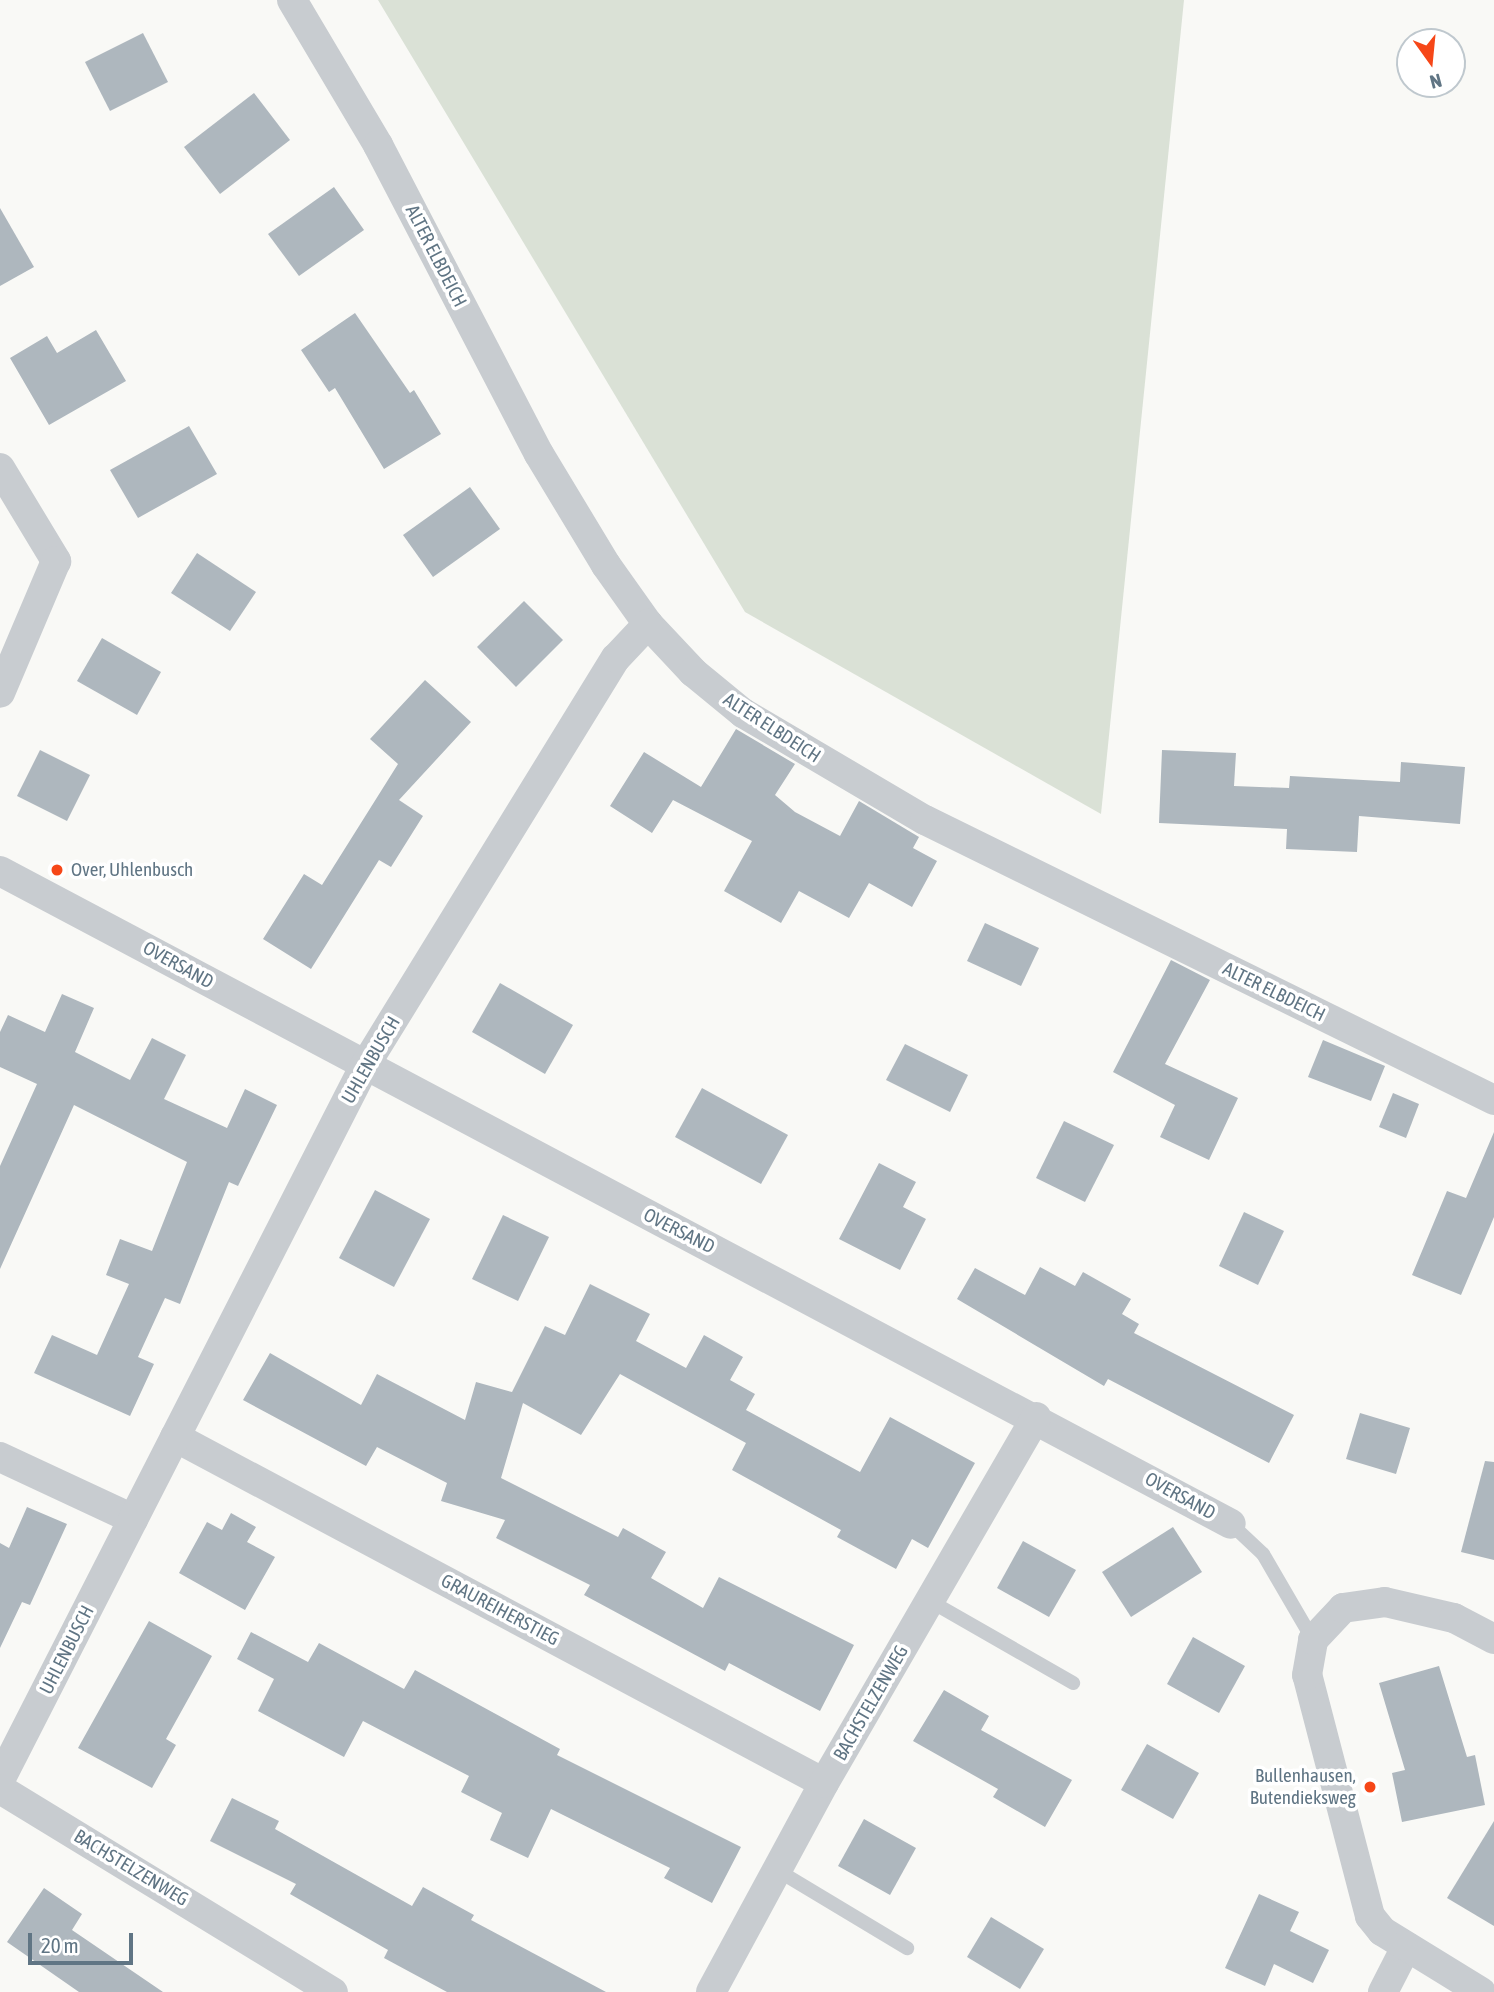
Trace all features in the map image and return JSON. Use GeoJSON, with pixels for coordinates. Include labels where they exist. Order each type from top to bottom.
{"type":"FeatureCollection","features":[{"type":"Feature","properties":{"kind":"street","name":"ALTER ELBDEICH"},"geometry":{"type":"LineString","coordinates":[[292,0],[378,145],[539,454],[648,624],[693,672],[743,713],[925,820],[1494,1100]]}},
{"type":"Feature","properties":{"kind":"street"},"geometry":{"type":"LineString","coordinates":[[0,468],[56,561],[0,693]]}},
{"type":"Feature","properties":{"kind":"street","name":"UHLENBUSCH"},"geometry":{"type":"LineString","coordinates":[[0,1780],[364,1067],[616,658],[648,624]]}},
{"type":"Feature","properties":{"kind":"street","name":"OVERSAND"},"geometry":{"type":"LineString","coordinates":[[0,870],[364,1067],[1036,1416],[1231,1524]]}},
{"type":"Feature","properties":{"kind":"street","name":"BACHSTELZENWEG"},"geometry":{"type":"LineString","coordinates":[[711,1992],[824,1783],[1036,1416]]}},
{"type":"Feature","properties":{"kind":"street","name":"GRAUREIHERSTIEG"},"geometry":{"type":"LineString","coordinates":[[175,1437],[824,1783]]}},
{"type":"Feature","properties":{"kind":"street"},"geometry":{"type":"LineString","coordinates":[[0,1457],[133,1519]]}},
{"type":"Feature","properties":{"kind":"street"},"geometry":{"type":"LineString","coordinates":[[1481,1992],[1382,1931],[1364,1898],[1309,1686],[1313,1640],[1343,1608],[1385,1602],[1454,1618],[1494,1639]]}},
{"type":"Feature","properties":{"kind":"street","name":"BACHSTELZENWEG"},"geometry":{"type":"LineString","coordinates":[[0,1789],[333,1992]]}},
{"type":"Feature","properties":{"kind":"street"},"geometry":{"type":"LineString","coordinates":[[1383,1992],[1406,1947]]}},
{"type":"Feature","properties":{"kind":"lane","name":"OVERSAND"},"geometry":{"type":"LineString","coordinates":[[1231,1524],[1264,1554],[1313,1640]]}},
{"type":"Feature","properties":{"kind":"lane"},"geometry":{"type":"LineString","coordinates":[[930,1601],[1073,1683]]}},
{"type":"Feature","properties":{"kind":"lane"},"geometry":{"type":"LineString","coordinates":[[777,1870],[907,1948]]}},
{"type":"Feature","properties":{"kind":"shaded area"},"geometry":{"type":"Polygon","coordinates":[[[378,0],[1184,0],[1101,814],[745,612],[378,0]]]}},
{"type":"Feature","properties":{"kind":"building"},"geometry":{"type":"Polygon","coordinates":[[[143,33],[168,82],[110,111],[85,62],[143,33]]]}},
{"type":"Feature","properties":{"kind":"building"},"geometry":{"type":"Polygon","coordinates":[[[254,93],[290,140],[220,194],[184,147],[254,93]]]}},
{"type":"Feature","properties":{"kind":"building"},"geometry":{"type":"Polygon","coordinates":[[[334,187],[364,230],[299,276],[268,234],[334,187]]]}},
{"type":"Feature","properties":{"kind":"building"},"geometry":{"type":"Polygon","coordinates":[[[0,208],[34,267],[0,286],[0,208]]]}},
{"type":"Feature","properties":{"kind":"building"},"geometry":{"type":"Polygon","coordinates":[[[355,313],[410,393],[414,390],[441,434],[384,469],[335,388],[329,392],[301,350],[355,313]]]}},
{"type":"Feature","properties":{"kind":"building"},"geometry":{"type":"Polygon","coordinates":[[[96,330],[126,381],[49,425],[10,358],[47,336],[57,353],[96,330]]]}},
{"type":"Feature","properties":{"kind":"building"},"geometry":{"type":"Polygon","coordinates":[[[189,426],[217,474],[138,518],[110,470],[189,426]]]}},
{"type":"Feature","properties":{"kind":"building"},"geometry":{"type":"Polygon","coordinates":[[[470,487],[500,529],[433,577],[403,535],[470,487]]]}},
{"type":"Feature","properties":{"kind":"building"},"geometry":{"type":"Polygon","coordinates":[[[197,553],[256,592],[230,631],[171,593],[197,553]]]}},
{"type":"Feature","properties":{"kind":"building"},"geometry":{"type":"Polygon","coordinates":[[[524,601],[563,640],[516,687],[477,647],[524,601]]]}},
{"type":"Feature","properties":{"kind":"building"},"geometry":{"type":"Polygon","coordinates":[[[102,638],[161,672],[137,715],[77,681],[102,638]]]}},
{"type":"Feature","properties":{"kind":"building"},"geometry":{"type":"Polygon","coordinates":[[[425,680],[471,722],[399,800],[423,816],[391,867],[379,860],[311,969],[263,939],[304,874],[322,885],[398,764],[370,739],[425,680]]]}},
{"type":"Feature","properties":{"kind":"building"},"geometry":{"type":"Polygon","coordinates":[[[736,729],[795,764],[775,795],[795,812],[840,836],[859,801],[919,837],[913,848],[937,861],[912,907],[869,883],[849,918],[799,891],[781,923],[724,891],[752,841],[673,800],[652,833],[610,806],[644,752],[701,787],[736,729]]]}},
{"type":"Feature","properties":{"kind":"building"},"geometry":{"type":"Polygon","coordinates":[[[40,750],[90,775],[67,821],[17,796],[40,750]]]}},
{"type":"Feature","properties":{"kind":"building"},"geometry":{"type":"Polygon","coordinates":[[[1162,750],[1236,753],[1234,786],[1289,788],[1290,776],[1400,782],[1401,762],[1465,767],[1460,824],[1359,816],[1357,852],[1286,849],[1287,829],[1159,823],[1162,750]]]}},
{"type":"Feature","properties":{"kind":"building"},"geometry":{"type":"Polygon","coordinates":[[[985,923],[1039,948],[1021,986],[967,961],[985,923]]]}},
{"type":"Feature","properties":{"kind":"building"},"geometry":{"type":"Polygon","coordinates":[[[1171,960],[1210,980],[1165,1064],[1238,1098],[1209,1160],[1160,1137],[1175,1105],[1113,1072],[1171,960]]]}},
{"type":"Feature","properties":{"kind":"building"},"geometry":{"type":"Polygon","coordinates":[[[500,983],[573,1025],[545,1074],[472,1032],[500,983]]]}},
{"type":"Feature","properties":{"kind":"building"},"geometry":{"type":"Polygon","coordinates":[[[62,994],[94,1008],[75,1052],[130,1080],[152,1038],[186,1055],[164,1099],[227,1128],[245,1089],[277,1105],[238,1186],[229,1182],[180,1304],[165,1298],[138,1357],[154,1364],[130,1416],[34,1373],[52,1335],[97,1355],[129,1284],[106,1275],[120,1239],[152,1251],[187,1162],[74,1105],[0,1269],[0,1166],[37,1084],[0,1067],[0,1032],[8,1015],[45,1032],[62,994]]]}},
{"type":"Feature","properties":{"kind":"building"},"geometry":{"type":"Polygon","coordinates":[[[1323,1040],[1385,1066],[1371,1101],[1308,1077],[1323,1040]]]}},
{"type":"Feature","properties":{"kind":"building"},"geometry":{"type":"Polygon","coordinates":[[[905,1044],[968,1075],[950,1112],[886,1080],[905,1044]]]}},
{"type":"Feature","properties":{"kind":"building"},"geometry":{"type":"Polygon","coordinates":[[[702,1088],[788,1135],[761,1184],[675,1137],[702,1088]]]}},
{"type":"Feature","properties":{"kind":"building"},"geometry":{"type":"Polygon","coordinates":[[[1393,1093],[1419,1104],[1406,1138],[1379,1127],[1393,1093]]]}},
{"type":"Feature","properties":{"kind":"building"},"geometry":{"type":"Polygon","coordinates":[[[1064,1121],[1114,1145],[1085,1202],[1036,1178],[1064,1121]]]}},
{"type":"Feature","properties":{"kind":"building"},"geometry":{"type":"Polygon","coordinates":[[[1494,1132],[1494,1217],[1461,1295],[1412,1275],[1447,1191],[1466,1198],[1494,1132]]]}},
{"type":"Feature","properties":{"kind":"building"},"geometry":{"type":"Polygon","coordinates":[[[879,1163],[916,1182],[903,1207],[926,1219],[900,1270],[839,1239],[879,1163]]]}},
{"type":"Feature","properties":{"kind":"building"},"geometry":{"type":"Polygon","coordinates":[[[375,1190],[430,1219],[394,1287],[339,1258],[375,1190]]]}},
{"type":"Feature","properties":{"kind":"building"},"geometry":{"type":"Polygon","coordinates":[[[1244,1212],[1284,1231],[1258,1285],[1219,1266],[1244,1212]]]}},
{"type":"Feature","properties":{"kind":"building"},"geometry":{"type":"Polygon","coordinates":[[[503,1215],[549,1237],[518,1301],[472,1279],[503,1215]]]}},
{"type":"Feature","properties":{"kind":"building"},"geometry":{"type":"Polygon","coordinates":[[[1040,1267],[1075,1286],[1083,1272],[1131,1299],[1122,1314],[1139,1324],[1134,1333],[1294,1415],[1269,1463],[1108,1379],[1104,1386],[957,1299],[975,1268],[1025,1295],[1040,1267]]]}},
{"type":"Feature","properties":{"kind":"building"},"geometry":{"type":"Polygon","coordinates":[[[590,1284],[650,1314],[636,1341],[686,1368],[704,1335],[743,1357],[730,1380],[755,1394],[746,1410],[860,1472],[890,1417],[975,1463],[928,1548],[912,1539],[896,1569],[837,1537],[841,1530],[732,1470],[746,1443],[620,1374],[581,1435],[523,1403],[501,1478],[618,1537],[623,1528],[666,1552],[651,1578],[703,1608],[719,1577],[854,1645],[820,1711],[729,1663],[725,1671],[584,1595],[590,1585],[496,1538],[505,1520],[441,1501],[447,1483],[377,1447],[366,1466],[243,1400],[270,1353],[361,1405],[377,1374],[465,1420],[476,1382],[512,1392],[545,1326],[565,1335],[590,1284]]]}},
{"type":"Feature","properties":{"kind":"building"},"geometry":{"type":"Polygon","coordinates":[[[1360,1413],[1410,1428],[1396,1474],[1346,1459],[1360,1413]]]}},
{"type":"Feature","properties":{"kind":"building"},"geometry":{"type":"Polygon","coordinates":[[[1485,1461],[1494,1462],[1494,1560],[1461,1552],[1485,1461]]]}},
{"type":"Feature","properties":{"kind":"building"},"geometry":{"type":"Polygon","coordinates":[[[27,1507],[67,1524],[30,1605],[22,1602],[0,1648],[0,1543],[9,1548],[27,1507]]]}},
{"type":"Feature","properties":{"kind":"building"},"geometry":{"type":"Polygon","coordinates":[[[231,1513],[256,1527],[247,1542],[275,1557],[245,1610],[179,1573],[207,1522],[222,1530],[231,1513]]]}},
{"type":"Feature","properties":{"kind":"building"},"geometry":{"type":"Polygon","coordinates":[[[1173,1527],[1202,1572],[1131,1617],[1102,1572],[1173,1527]]]}},
{"type":"Feature","properties":{"kind":"building"},"geometry":{"type":"Polygon","coordinates":[[[1023,1541],[1076,1570],[1049,1617],[997,1588],[1023,1541]]]}},
{"type":"Feature","properties":{"kind":"building"},"geometry":{"type":"Polygon","coordinates":[[[149,1621],[212,1656],[166,1739],[176,1745],[152,1788],[78,1748],[149,1621]]]}},
{"type":"Feature","properties":{"kind":"building"},"geometry":{"type":"Polygon","coordinates":[[[251,1632],[308,1662],[319,1643],[404,1689],[415,1670],[560,1749],[557,1755],[741,1847],[712,1903],[664,1878],[670,1868],[551,1809],[528,1858],[490,1840],[502,1813],[461,1792],[469,1776],[363,1721],[344,1757],[258,1711],[274,1679],[237,1659],[251,1632]]]}},
{"type":"Feature","properties":{"kind":"building"},"geometry":{"type":"Polygon","coordinates":[[[1193,1637],[1245,1666],[1219,1713],[1167,1684],[1193,1637]]]}},
{"type":"Feature","properties":{"kind":"building"},"geometry":{"type":"Polygon","coordinates":[[[1439,1666],[1467,1757],[1475,1755],[1485,1805],[1402,1822],[1392,1773],[1405,1770],[1379,1683],[1439,1666]]]}},
{"type":"Feature","properties":{"kind":"building"},"geometry":{"type":"Polygon","coordinates":[[[944,1690],[989,1716],[981,1730],[1072,1780],[1045,1827],[993,1797],[998,1789],[913,1741],[944,1690]]]}},
{"type":"Feature","properties":{"kind":"building"},"geometry":{"type":"Polygon","coordinates":[[[1147,1744],[1199,1773],[1173,1819],[1121,1790],[1147,1744]]]}},
{"type":"Feature","properties":{"kind":"building"},"geometry":{"type":"Polygon","coordinates":[[[232,1798],[279,1821],[275,1829],[412,1906],[423,1887],[474,1915],[471,1920],[606,1992],[447,1992],[384,1958],[388,1950],[290,1894],[296,1884],[210,1841],[232,1798]]]}},
{"type":"Feature","properties":{"kind":"building"},"geometry":{"type":"Polygon","coordinates":[[[864,1819],[916,1848],[890,1895],[838,1866],[864,1819]]]}},
{"type":"Feature","properties":{"kind":"building"},"geometry":{"type":"Polygon","coordinates":[[[1494,1821],[1494,1926],[1447,1898],[1494,1821]]]}},
{"type":"Feature","properties":{"kind":"building"},"geometry":{"type":"Polygon","coordinates":[[[44,1888],[82,1914],[72,1930],[163,1992],[79,1992],[7,1942],[44,1888]]]}},
{"type":"Feature","properties":{"kind":"building"},"geometry":{"type":"Polygon","coordinates":[[[1259,1894],[1299,1912],[1290,1931],[1329,1950],[1313,1983],[1274,1964],[1265,1986],[1225,1968],[1259,1894]]]}},
{"type":"Feature","properties":{"kind":"building"},"geometry":{"type":"Polygon","coordinates":[[[991,1917],[1044,1949],[1020,1989],[967,1957],[991,1917]]]}},
{"type":"Feature","properties":{"kind":"place","name":"Over, Uhlenbusch"},"geometry":{"type":"Point","coordinates":[57,870]}},
{"type":"Feature","properties":{"kind":"place","name":"Bullenhausen, Butendieksweg"},"geometry":{"type":"Point","coordinates":[1370,1787]}}]}
